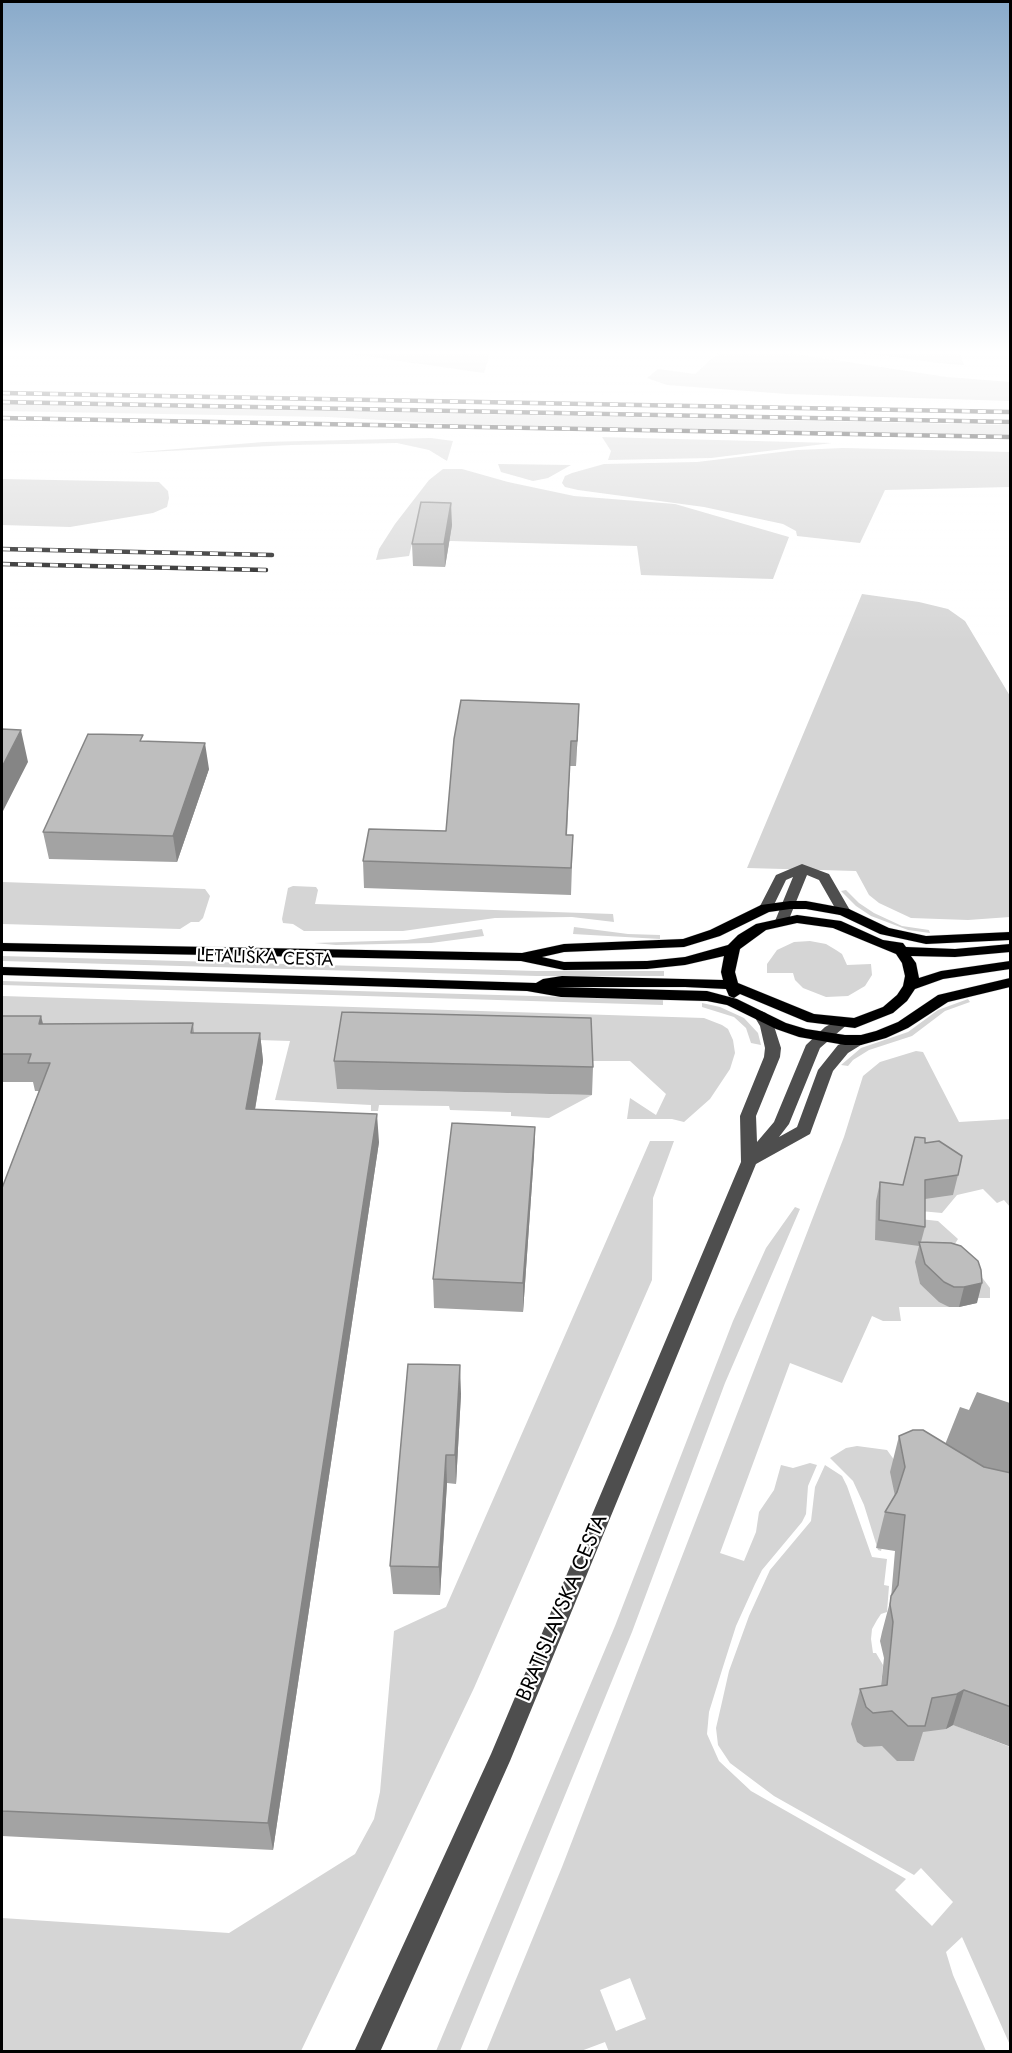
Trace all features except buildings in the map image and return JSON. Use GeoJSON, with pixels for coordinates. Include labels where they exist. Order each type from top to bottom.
{"type":"FeatureCollection","features":[{"type":"Feature","properties":{"kind":"main road","name":"LETALIŠKA CESTA"},"geometry":{"type":"LineString","coordinates":[[521,957],[564,948],[684,943],[703,938],[766,908],[790,905],[806,905],[844,912],[885,931],[926,940],[1011,936]]}},
{"type":"Feature","properties":{"kind":"main road","name":"LETALIŠKA CESTA"},"geometry":{"type":"LineString","coordinates":[[2,947],[521,957],[564,966],[647,965],[702,958],[732,948],[753,932],[782,921],[812,920],[830,923],[902,951],[955,953],[1011,948]]}},
{"type":"Feature","properties":{"kind":"main road","name":"LETALIŠKA CESTA"},"geometry":{"type":"LineString","coordinates":[[885,931],[902,951],[910,969],[910,986]]}},
{"type":"Feature","properties":{"kind":"main road"},"geometry":{"type":"LineString","coordinates":[[732,948],[728,962],[730,985],[741,1006]]}},
{"type":"Feature","properties":{"kind":"main road","name":"LETALIŠKA CESTA"},"geometry":{"type":"LineString","coordinates":[[527,986],[562,981],[685,982],[730,985],[796,1014],[823,1022],[855,1023],[879,1016],[895,1005],[910,986],[941,975],[1011,965]]}},
{"type":"Feature","properties":{"kind":"main road","name":"LETALIŠKA CESTA"},"geometry":{"type":"LineString","coordinates":[[2,971],[527,986],[561,992],[707,996],[722,998],[793,1030],[821,1038],[861,1040],[893,1030],[943,998],[1011,983]]}},
{"type":"Feature","properties":{"kind":"street"},"geometry":{"type":"LineString","coordinates":[[782,921],[799,883],[802,868]]}},
{"type":"Feature","properties":{"kind":"street"},"geometry":{"type":"LineString","coordinates":[[766,908],[781,878],[802,868],[824,877],[844,912]]}},
{"type":"Feature","properties":{"kind":"street","name":"BRATISLAVSKA CESTA"},"geometry":{"type":"LineString","coordinates":[[749,1162],[748,1116],[772,1057],[773,1048],[767,1026],[761,1016]]}},
{"type":"Feature","properties":{"kind":"street","name":"BRATISLAVSKA CESTA"},"geometry":{"type":"LineString","coordinates":[[368,2052],[499,1761],[749,1162],[781,1124],[814,1045],[842,1023]]}},
{"type":"Feature","properties":{"kind":"street"},"geometry":{"type":"LineString","coordinates":[[749,1162],[804,1130],[826,1070],[843,1049],[861,1040]]}},
{"type":"Feature","properties":{"kind":"shaded area"},"geometry":{"type":"Polygon","coordinates":[[[179,449],[213,449],[127,453],[179,449]]]}},
{"type":"Feature","properties":{"kind":"shaded area"},"geometry":{"type":"Polygon","coordinates":[[[424,449],[451,449],[447,461],[424,449]]]}},
{"type":"Feature","properties":{"kind":"shaded area"},"geometry":{"type":"Polygon","coordinates":[[[610,449],[785,449],[711,458],[608,460],[610,449]]]}},
{"type":"Feature","properties":{"kind":"shaded area"},"geometry":{"type":"Polygon","coordinates":[[[877,449],[1010,452],[1010,487],[885,490],[860,543],[797,536],[796,531],[783,524],[704,507],[578,490],[565,487],[562,483],[565,476],[604,464],[697,462],[797,450],[877,449]]]}},
{"type":"Feature","properties":{"kind":"shaded area"},"geometry":{"type":"Polygon","coordinates":[[[498,464],[571,465],[548,478],[533,481],[501,472],[498,464]]]}},
{"type":"Feature","properties":{"kind":"shaded area"},"geometry":{"type":"Polygon","coordinates":[[[443,469],[462,469],[508,482],[574,496],[675,504],[789,537],[773,579],[641,575],[637,546],[413,540],[409,556],[376,560],[379,549],[395,524],[429,480],[443,469]]]}},
{"type":"Feature","properties":{"kind":"shaded area"},"geometry":{"type":"Polygon","coordinates":[[[2,479],[159,482],[168,491],[169,498],[167,507],[153,513],[70,527],[2,525],[2,479]]]}},
{"type":"Feature","properties":{"kind":"shaded area"},"geometry":{"type":"Polygon","coordinates":[[[862,594],[919,602],[948,609],[965,621],[1010,696],[1010,917],[968,920],[911,918],[879,903],[869,895],[856,871],[747,868],[862,594]]]}},
{"type":"Feature","properties":{"kind":"shaded area"},"geometry":{"type":"Polygon","coordinates":[[[2,882],[205,889],[210,896],[203,918],[199,922],[191,922],[180,929],[2,924],[2,882]]]}},
{"type":"Feature","properties":{"kind":"shaded area"},"geometry":{"type":"Polygon","coordinates":[[[293,886],[316,887],[318,890],[315,904],[613,914],[614,922],[572,917],[495,918],[403,931],[304,931],[293,924],[283,923],[282,919],[288,888],[293,886]]]}},
{"type":"Feature","properties":{"kind":"shaded area"},"geometry":{"type":"Polygon","coordinates":[[[846,890],[874,913],[902,926],[929,930],[930,933],[908,930],[871,916],[856,906],[841,891],[846,890]]]}},
{"type":"Feature","properties":{"kind":"shaded area"},"geometry":{"type":"Polygon","coordinates":[[[574,927],[628,934],[660,935],[660,939],[573,934],[574,927]]]}},
{"type":"Feature","properties":{"kind":"shaded area"},"geometry":{"type":"Polygon","coordinates":[[[482,929],[484,936],[431,943],[336,945],[314,943],[407,940],[482,929]]]}},
{"type":"Feature","properties":{"kind":"shaded area"},"geometry":{"type":"Polygon","coordinates":[[[810,941],[826,944],[836,950],[842,954],[847,965],[871,964],[872,975],[865,986],[848,996],[826,997],[803,988],[795,980],[793,973],[767,973],[767,964],[777,950],[794,942],[810,941]]]}},
{"type":"Feature","properties":{"kind":"shaded area"},"geometry":{"type":"Polygon","coordinates":[[[2,956],[537,971],[664,971],[664,976],[537,976],[2,961],[2,956]]]}},
{"type":"Feature","properties":{"kind":"shaded area"},"geometry":{"type":"Polygon","coordinates":[[[2,981],[663,1000],[663,1005],[2,985],[2,981]]]}},
{"type":"Feature","properties":{"kind":"shaded area"},"geometry":{"type":"Polygon","coordinates":[[[2,996],[704,1018],[728,1029],[735,1053],[730,1069],[710,1099],[684,1122],[672,1119],[627,1119],[630,1098],[656,1115],[666,1094],[630,1061],[591,1061],[337,1089],[592,1095],[549,1118],[511,1116],[511,1112],[450,1110],[449,1106],[379,1105],[378,1111],[371,1111],[371,1105],[275,1100],[290,1041],[2,1032],[2,996]]]}},
{"type":"Feature","properties":{"kind":"shaded area"},"geometry":{"type":"Polygon","coordinates":[[[968,999],[970,1002],[945,1011],[912,1036],[869,1050],[848,1066],[841,1065],[861,1048],[908,1032],[938,1010],[968,999]]]}},
{"type":"Feature","properties":{"kind":"shaded area"},"geometry":{"type":"Polygon","coordinates":[[[702,1003],[720,1007],[744,1018],[758,1033],[761,1045],[751,1043],[746,1028],[734,1017],[702,1007],[702,1003]]]}},
{"type":"Feature","properties":{"kind":"shaded area"},"geometry":{"type":"Polygon","coordinates":[[[916,1051],[923,1052],[959,1122],[1010,1119],[1010,1207],[1004,1200],[997,1203],[983,1189],[957,1195],[942,1213],[920,1211],[920,1219],[938,1221],[958,1239],[953,1247],[971,1263],[990,1288],[990,1298],[978,1298],[976,1290],[919,1269],[920,1284],[949,1307],[899,1307],[901,1321],[883,1321],[872,1316],[842,1383],[790,1363],[720,1553],[744,1561],[756,1532],[759,1512],[774,1490],[781,1465],[793,1468],[810,1463],[817,1465],[808,1486],[806,1514],[802,1522],[762,1570],[736,1626],[709,1712],[707,1734],[719,1761],[751,1791],[906,1879],[895,1890],[932,1926],[953,1902],[921,1868],[914,1875],[774,1796],[730,1763],[718,1745],[716,1728],[729,1671],[749,1616],[770,1570],[811,1521],[815,1487],[825,1465],[842,1476],[872,1557],[887,1559],[884,1585],[889,1586],[887,1612],[881,1614],[877,1620],[872,1629],[871,1639],[873,1653],[876,1653],[883,1665],[880,1696],[1010,1747],[1010,2045],[962,1937],[946,1952],[953,1975],[986,2051],[609,2052],[605,2042],[581,2051],[486,2052],[562,1867],[844,1137],[863,1076],[880,1062],[916,1051]],[[630,1978],[600,1990],[616,2031],[646,2019],[630,1978]]]}},
{"type":"Feature","properties":{"kind":"shaded area"},"geometry":{"type":"Polygon","coordinates":[[[650,1141],[674,1141],[653,1198],[652,1280],[474,1688],[301,2051],[2,2051],[2,1918],[229,1933],[355,1854],[374,1819],[380,1792],[394,1631],[446,1607],[650,1141]]]}},
{"type":"Feature","properties":{"kind":"shaded area"},"geometry":{"type":"Polygon","coordinates":[[[795,1207],[800,1209],[725,1383],[632,1632],[460,2051],[436,2051],[615,1626],[733,1321],[766,1248],[795,1207]]]}},
{"type":"Feature","properties":{"kind":"shaded area"},"geometry":{"type":"Polygon","coordinates":[[[977,1392],[1010,1403],[1010,1483],[940,1457],[960,1407],[969,1410],[977,1392]]]}},
{"type":"Feature","properties":{"kind":"shaded area"},"geometry":{"type":"Polygon","coordinates":[[[857,1446],[887,1450],[900,1468],[897,1491],[881,1551],[878,1550],[864,1505],[853,1481],[830,1458],[846,1448],[857,1446]]]}},
{"type":"Feature","properties":{"kind":"railway"},"geometry":{"type":"LineString","coordinates":[[2,549],[272,555]]}},
{"type":"Feature","properties":{"kind":"railway"},"geometry":{"type":"LineString","coordinates":[[2,564],[266,570]]}}]}
